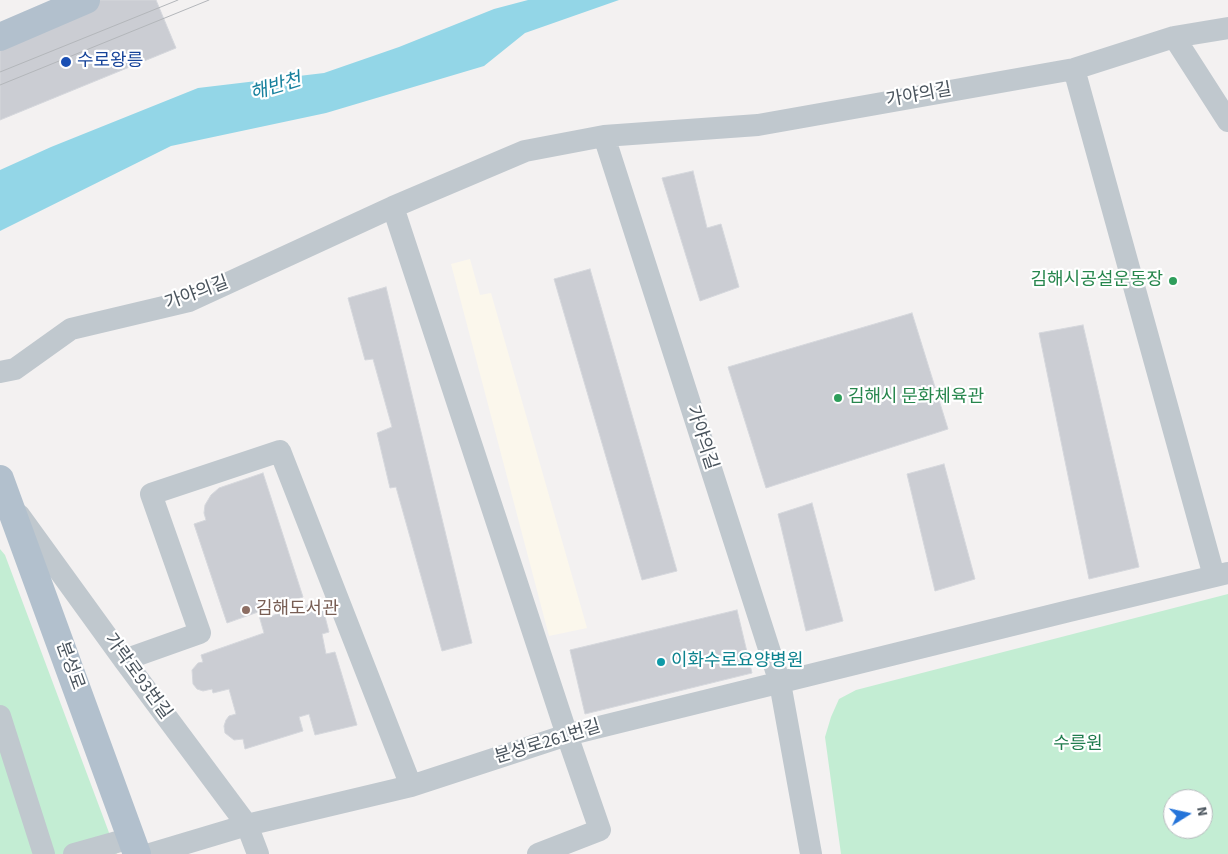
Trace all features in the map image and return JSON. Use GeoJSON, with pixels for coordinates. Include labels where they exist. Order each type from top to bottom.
{"type":"FeatureCollection","features":[{"type":"Feature","properties":{"kind":"main road"},"geometry":{"type":"LineString","coordinates":[[0,37],[86,0]]}},
{"type":"Feature","properties":{"kind":"main road","name":"분성로"},"geometry":{"type":"LineString","coordinates":[[5,490],[140,849]]}},
{"type":"Feature","properties":{"kind":"street","name":"가야의길"},"geometry":{"type":"LineString","coordinates":[[0,372],[15,369],[71,329],[189,301],[394,207],[525,151],[604,136],[758,125],[1074,68],[1174,38],[1228,28]]}},
{"type":"Feature","properties":{"kind":"street"},"geometry":{"type":"LineString","coordinates":[[1174,38],[1228,121]]}},
{"type":"Feature","properties":{"kind":"street"},"geometry":{"type":"LineString","coordinates":[[1074,68],[1221,575]]}},
{"type":"Feature","properties":{"kind":"street","name":"가야의길"},"geometry":{"type":"LineString","coordinates":[[604,136],[780,683]]}},
{"type":"Feature","properties":{"kind":"street"},"geometry":{"type":"LineString","coordinates":[[394,207],[567,735],[600,830],[538,854]]}},
{"type":"Feature","properties":{"kind":"street"},"geometry":{"type":"LineString","coordinates":[[124,660],[200,632],[151,494],[280,451],[411,786]]}},
{"type":"Feature","properties":{"kind":"street","name":"가락로93번길"},"geometry":{"type":"LineString","coordinates":[[5,490],[124,660],[247,825],[258,854]]}},
{"type":"Feature","properties":{"kind":"street","name":"분성로261번길"},"geometry":{"type":"LineString","coordinates":[[74,854],[140,849],[411,786],[567,735],[1221,575]]}},
{"type":"Feature","properties":{"kind":"street"},"geometry":{"type":"LineString","coordinates":[[780,683],[811,854]]}},
{"type":"Feature","properties":{"kind":"street"},"geometry":{"type":"LineString","coordinates":[[0,716],[44,854]]}},
{"type":"Feature","properties":{"kind":"shaded area"},"geometry":{"type":"Polygon","coordinates":[[[470,259],[480,295],[491,293],[587,628],[549,636],[451,264],[470,259]]]}},
{"type":"Feature","properties":{"kind":"green space"},"geometry":{"type":"Polygon","coordinates":[[[0,549],[5,555],[117,854],[0,854],[0,549]]]}},
{"type":"Feature","properties":{"kind":"green space","name":"수릉원"},"geometry":{"type":"Polygon","coordinates":[[[1228,594],[1228,854],[841,854],[825,737],[839,699],[856,690],[1228,594]]]}},
{"type":"Feature","properties":{"kind":"water","name":"해반천"},"geometry":{"type":"Polygon","coordinates":[[[528,0],[619,0],[525,33],[484,66],[326,113],[171,146],[0,231],[0,170],[51,147],[198,88],[324,73],[399,47],[494,9],[528,0]]]}},
{"type":"Feature","properties":{"kind":"building"},"geometry":{"type":"Polygon","coordinates":[[[97,0],[156,0],[176,48],[0,120],[0,40],[97,0]]]}},
{"type":"Feature","properties":{"kind":"building"},"geometry":{"type":"Polygon","coordinates":[[[693,171],[707,228],[721,224],[739,287],[700,301],[662,178],[693,171]]]}},
{"type":"Feature","properties":{"kind":"building"},"geometry":{"type":"Polygon","coordinates":[[[590,269],[677,571],[642,580],[554,279],[590,269]]]}},
{"type":"Feature","properties":{"kind":"building"},"geometry":{"type":"Polygon","coordinates":[[[386,287],[472,643],[442,651],[396,487],[390,488],[377,433],[392,427],[373,359],[365,360],[348,298],[386,287]]]}},
{"type":"Feature","properties":{"kind":"building","name":"김해시 문화체육관"},"geometry":{"type":"Polygon","coordinates":[[[912,313],[948,429],[766,488],[728,367],[912,313]]]}},
{"type":"Feature","properties":{"kind":"building"},"geometry":{"type":"Polygon","coordinates":[[[1083,325],[1139,567],[1089,579],[1039,333],[1083,325]]]}},
{"type":"Feature","properties":{"kind":"building"},"geometry":{"type":"Polygon","coordinates":[[[944,464],[975,579],[935,591],[907,474],[944,464]]]}},
{"type":"Feature","properties":{"kind":"building","name":"김해도서관"},"geometry":{"type":"Polygon","coordinates":[[[263,473],[303,597],[268,609],[271,616],[321,601],[329,632],[322,634],[326,654],[335,652],[357,725],[315,735],[309,714],[299,717],[303,731],[245,749],[243,739],[234,740],[225,733],[224,726],[226,720],[229,716],[236,714],[229,689],[213,693],[212,689],[203,691],[197,689],[193,684],[192,670],[198,663],[203,662],[201,655],[264,633],[258,612],[227,623],[194,524],[206,520],[204,513],[205,505],[211,495],[219,488],[263,473]]]}},
{"type":"Feature","properties":{"kind":"building"},"geometry":{"type":"Polygon","coordinates":[[[812,503],[843,621],[806,631],[778,514],[812,503]]]}},
{"type":"Feature","properties":{"kind":"building","name":"이화수로요양병원"},"geometry":{"type":"Polygon","coordinates":[[[737,610],[752,673],[585,714],[570,650],[737,610]]]}},
{"type":"Feature","properties":{"kind":"tram line"},"geometry":{"type":"LineString","coordinates":[[0,72],[178,0]]}},
{"type":"Feature","properties":{"kind":"tram line"},"geometry":{"type":"LineString","coordinates":[[0,85],[209,0]]}},
{"type":"Feature","properties":{"kind":"place","name":"수로왕릉"},"geometry":{"type":"Point","coordinates":[66,62]}},
{"type":"Feature","properties":{"kind":"place","name":"김해시공설운동장"},"geometry":{"type":"Point","coordinates":[1173,281]}},
{"type":"Feature","properties":{"kind":"place","name":"김해시 문화체육관"},"geometry":{"type":"Point","coordinates":[838,398]}},
{"type":"Feature","properties":{"kind":"place","name":"김해도서관"},"geometry":{"type":"Point","coordinates":[246,610]}},
{"type":"Feature","properties":{"kind":"place","name":"이화수로요양병원"},"geometry":{"type":"Point","coordinates":[661,662]}}]}
